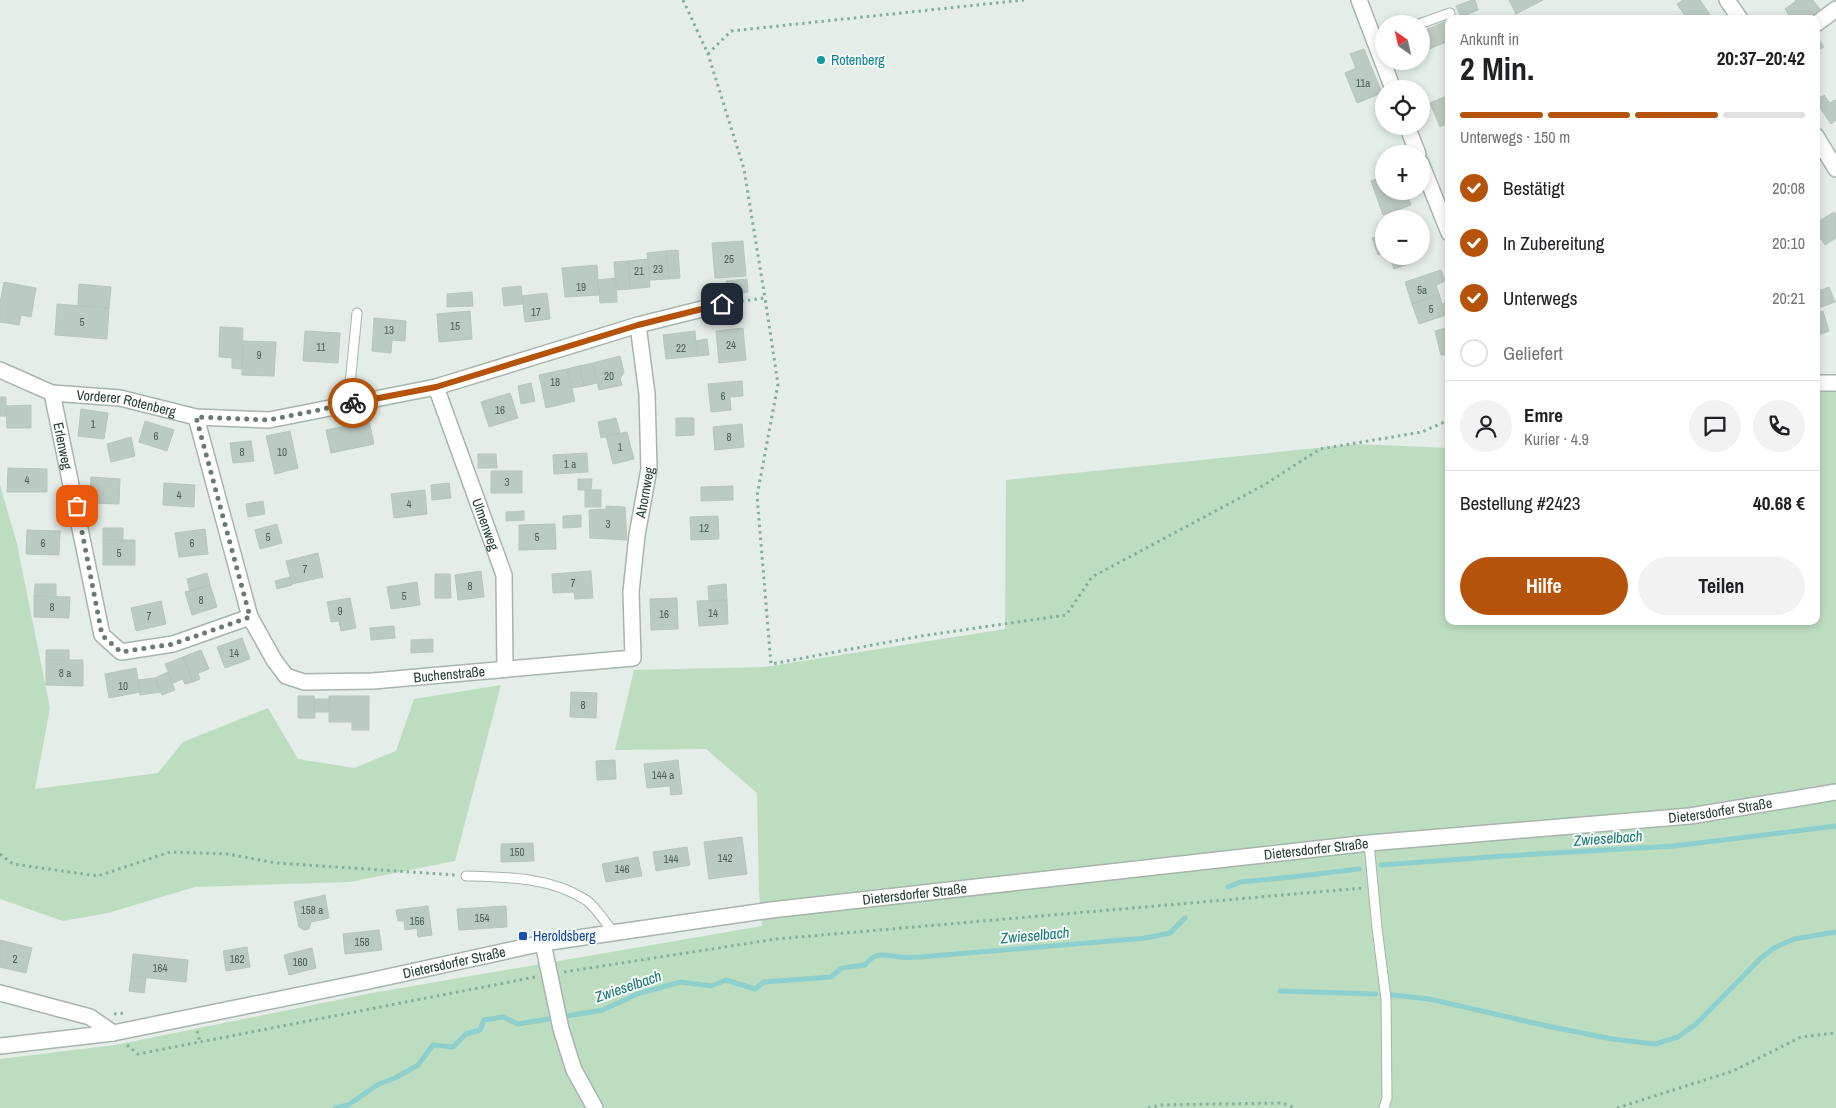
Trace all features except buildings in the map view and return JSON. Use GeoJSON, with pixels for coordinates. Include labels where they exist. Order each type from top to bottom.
{"type":"FeatureCollection","features":[{"type":"Feature","properties":{"kind":"street"},"geometry":{"type":"LineString","coordinates":[[1359,0],[1375,30]]}},
{"type":"Feature","properties":{"kind":"street"},"geometry":{"type":"LineString","coordinates":[[1727,0],[1737,15]]}},
{"type":"Feature","properties":{"kind":"street"},"geometry":{"type":"LineString","coordinates":[[1820,21],[1836,9]]}},
{"type":"Feature","properties":{"kind":"street"},"geometry":{"type":"LineString","coordinates":[[1820,143],[1836,169]]}},
{"type":"Feature","properties":{"kind":"street"},"geometry":{"type":"LineString","coordinates":[[1430,186],[1445,223]]}},
{"type":"Feature","properties":{"kind":"street","name":"Vorderer Rotenberg"},"geometry":{"type":"LineString","coordinates":[[0,370],[52,393],[120,398],[196,417],[269,420],[436,387],[638,325],[722,304]]}},
{"type":"Feature","properties":{"kind":"street","name":"Ahornweg"},"geometry":{"type":"LineString","coordinates":[[633,658],[631,592],[637,536],[649,469],[647,394],[638,325]]}},
{"type":"Feature","properties":{"kind":"street"},"geometry":{"type":"LineString","coordinates":[[1820,383],[1836,383]]}},
{"type":"Feature","properties":{"kind":"street","name":"Ulmenweg"},"geometry":{"type":"LineString","coordinates":[[436,387],[504,575],[504,668]]}},
{"type":"Feature","properties":{"kind":"street","name":"Erlenweg"},"geometry":{"type":"LineString","coordinates":[[52,393],[102,635],[121,652],[173,644],[250,617]]}},
{"type":"Feature","properties":{"kind":"street","name":"Buchenstraße"},"geometry":{"type":"LineString","coordinates":[[196,417],[250,617],[274,660],[286,676],[304,682],[373,680],[633,658]]}},
{"type":"Feature","properties":{"kind":"street","name":"Dietersdorfer Straße"},"geometry":{"type":"LineString","coordinates":[[0,1046],[113,1033],[369,981],[543,943],[770,910],[1369,843],[1690,816],[1836,792]]}},
{"type":"Feature","properties":{"kind":"street"},"geometry":{"type":"LineString","coordinates":[[543,943],[561,1029],[574,1070],[596,1108]]}},
{"type":"Feature","properties":{"kind":"street"},"geometry":{"type":"LineString","coordinates":[[0,993],[90,1017],[113,1033]]}},
{"type":"Feature","properties":{"kind":"lane"},"geometry":{"type":"LineString","coordinates":[[1430,20],[1450,12]]}},
{"type":"Feature","properties":{"kind":"lane"},"geometry":{"type":"LineString","coordinates":[[348,404],[357,313]]}},
{"type":"Feature","properties":{"kind":"lane"},"geometry":{"type":"LineString","coordinates":[[1369,843],[1386,999],[1387,1098],[1384,1108]]}},
{"type":"Feature","properties":{"kind":"lane"},"geometry":{"type":"LineString","coordinates":[[466,876],[506,877],[551,884],[587,900],[613,932]]}},
{"type":"Feature","properties":{"kind":"path"},"geometry":{"type":"LineString","coordinates":[[683,0],[708,54],[744,169],[778,384],[757,496],[770,664],[920,636],[1066,615],[1092,578],[1264,484],[1320,450],[1422,432],[1445,422]]}},
{"type":"Feature","properties":{"kind":"path"},"geometry":{"type":"LineString","coordinates":[[708,54],[731,31],[1024,0]]}},
{"type":"Feature","properties":{"kind":"path"},"geometry":{"type":"LineString","coordinates":[[722,304],[765,298]]}},
{"type":"Feature","properties":{"kind":"path"},"geometry":{"type":"LineString","coordinates":[[0,854],[13,864],[98,876],[170,852],[228,854],[276,863],[466,876]]}},
{"type":"Feature","properties":{"kind":"path"},"geometry":{"type":"LineString","coordinates":[[113,1033],[138,1054],[550,974],[776,939],[1373,887]]}},
{"type":"Feature","properties":{"kind":"path"},"geometry":{"type":"LineString","coordinates":[[1617,1108],[1733,1071],[1801,1037],[1836,1033]]}},
{"type":"Feature","properties":{"kind":"path"},"geometry":{"type":"LineString","coordinates":[[1148,1108],[1161,1105],[1282,1102],[1296,1108]]}},
{"type":"Feature","properties":{"kind":"green space"},"geometry":{"type":"Polygon","coordinates":[[[1836,383],[1836,1108],[0,1108],[0,1059],[115,1045],[372,993],[762,926],[759,892],[757,793],[706,749],[615,750],[634,670],[765,667],[1005,629],[1006,480],[1356,444],[1445,448],[1445,625],[1820,625],[1820,384],[1836,383]]]}},
{"type":"Feature","properties":{"kind":"green space"},"geometry":{"type":"Polygon","coordinates":[[[0,485],[17,544],[50,708],[35,789],[158,773],[183,742],[268,708],[298,759],[354,768],[396,751],[414,699],[501,685],[455,861],[350,882],[195,887],[108,913],[63,921],[0,899],[0,485]]]}},
{"type":"Feature","properties":{"kind":"waterway","name":"Zwieselbach"},"geometry":{"type":"LineString","coordinates":[[1381,865],[1674,846],[1836,826]]}},
{"type":"Feature","properties":{"kind":"waterway","name":"Zwieselbach"},"geometry":{"type":"LineString","coordinates":[[1228,887],[1240,882],[1359,869]]}},
{"type":"Feature","properties":{"kind":"waterway","name":"Zwieselbach"},"geometry":{"type":"LineString","coordinates":[[335,1108],[348,1105],[379,1084],[395,1078],[418,1065],[433,1045],[453,1047],[466,1034],[480,1030],[484,1020],[503,1017],[518,1024],[603,1010],[637,994],[681,982],[711,986],[726,980],[755,989],[764,982],[831,977],[842,968],[865,965],[880,955],[920,957],[1146,938],[1170,933],[1185,918]]}},
{"type":"Feature","properties":{"kind":"waterway"},"geometry":{"type":"LineString","coordinates":[[1392,995],[1429,999],[1612,1039],[1655,1044],[1678,1037],[1696,1024],[1761,958],[1774,948],[1794,939],[1836,932]]}},
{"type":"Feature","properties":{"kind":"waterway"},"geometry":{"type":"LineString","coordinates":[[1280,991],[1376,994]]}},
{"type":"Feature","properties":{"kind":"way so far"},"geometry":{"type":"LineString","coordinates":[[77,506],[102,635],[121,652],[173,644],[250,617],[196,417],[269,420],[353,403]]}},
{"type":"Feature","properties":{"kind":"place","name":"Rotenberg"},"geometry":{"type":"Point","coordinates":[821,60]}},
{"type":"Feature","properties":{"kind":"place","name":"Heroldsberg"},"geometry":{"type":"Point","coordinates":[523,936]}},
{"type":"Feature","properties":{"kind":"route"},"geometry":{"type":"LineString","coordinates":[[353,403],[436,387],[638,325],[722,304]]}}]}
